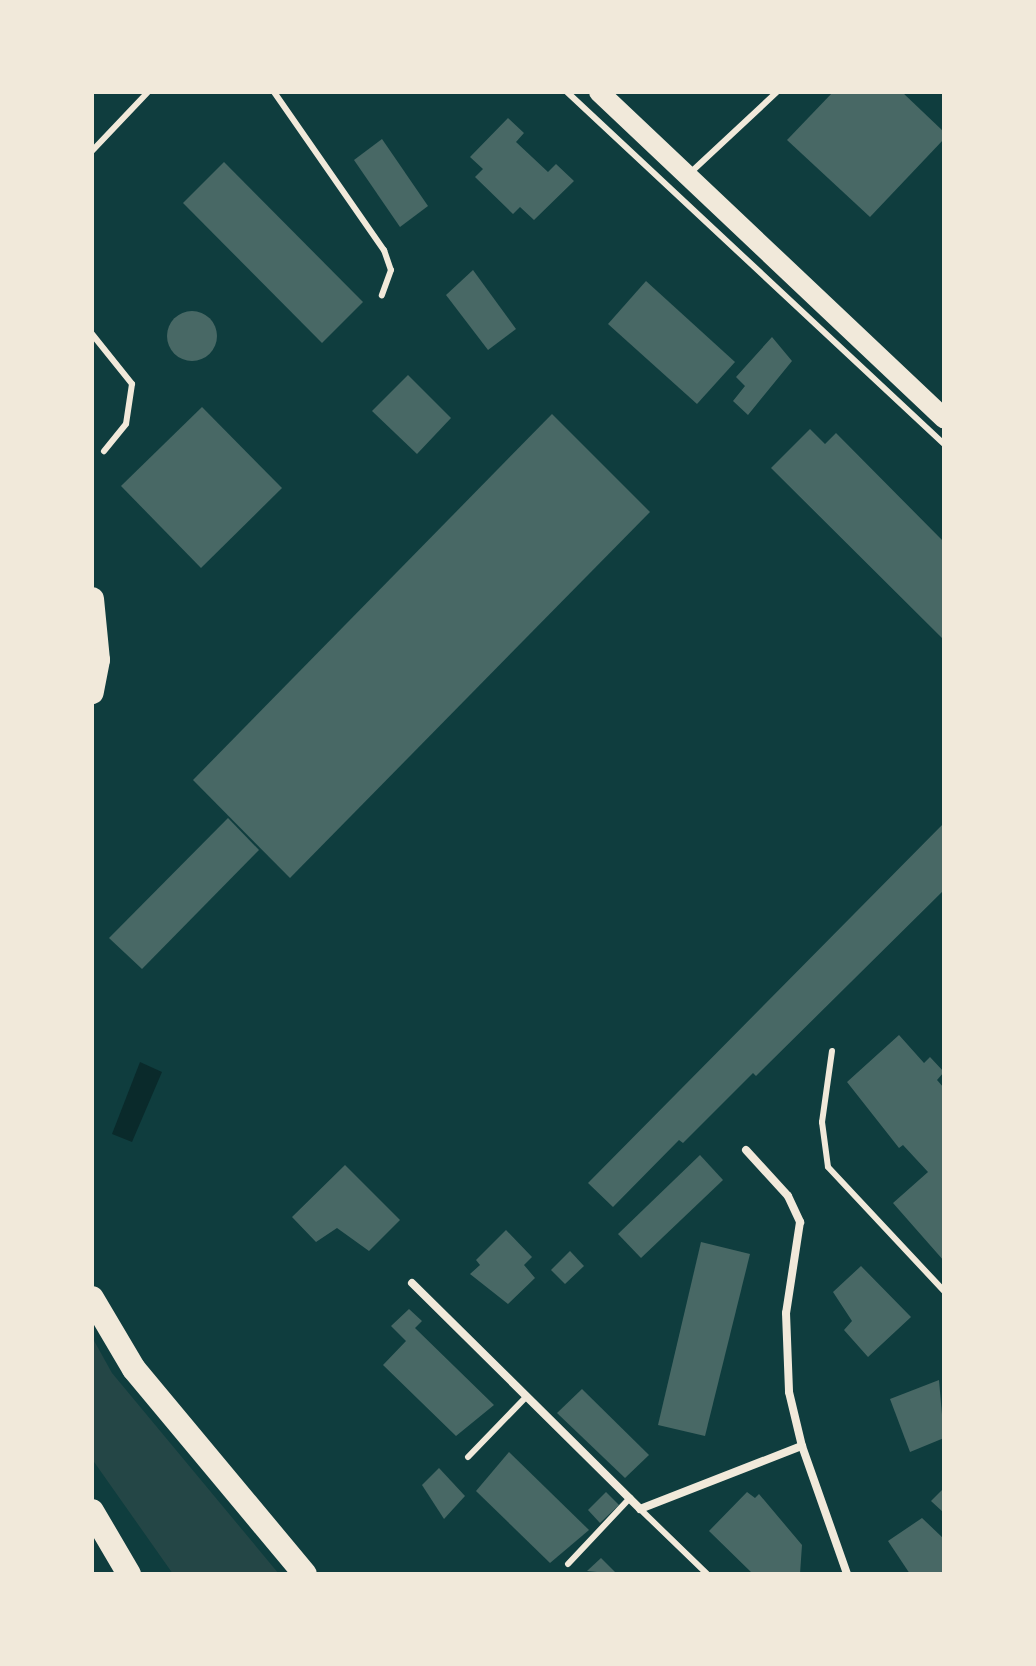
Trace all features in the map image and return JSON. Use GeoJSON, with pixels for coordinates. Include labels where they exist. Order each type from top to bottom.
{"type":"FeatureCollection","features":[{"type":"Feature","properties":{"kind":"highway"},"geometry":{"type":"LineString","coordinates":[[92,599],[98,660],[92,692]]}},
{"type":"Feature","properties":{"kind":"highway"},"geometry":{"type":"LineString","coordinates":[[92,1298],[134,1369],[305,1574]]}},
{"type":"Feature","properties":{"kind":"highway"},"geometry":{"type":"LineString","coordinates":[[92,1511],[129,1574]]}},
{"type":"Feature","properties":{"kind":"main road"},"geometry":{"type":"LineString","coordinates":[[599,92],[944,418]]}},
{"type":"Feature","properties":{"kind":"street"},"geometry":{"type":"LineString","coordinates":[[746,1150],[788,1196],[800,1222],[786,1313],[789,1392],[802,1446],[847,1574]]}},
{"type":"Feature","properties":{"kind":"street"},"geometry":{"type":"LineString","coordinates":[[412,1283],[640,1509],[802,1446]]}},
{"type":"Feature","properties":{"kind":"lane"},"geometry":{"type":"LineString","coordinates":[[92,151],[148,92]]}},
{"type":"Feature","properties":{"kind":"lane"},"geometry":{"type":"LineString","coordinates":[[274,92],[384,250],[391,270],[382,295]]}},
{"type":"Feature","properties":{"kind":"lane"},"geometry":{"type":"LineString","coordinates":[[567,92],[944,444]]}},
{"type":"Feature","properties":{"kind":"lane"},"geometry":{"type":"LineString","coordinates":[[689,174],[777,92]]}},
{"type":"Feature","properties":{"kind":"lane"},"geometry":{"type":"LineString","coordinates":[[92,334],[132,384],[126,424],[104,451]]}},
{"type":"Feature","properties":{"kind":"lane"},"geometry":{"type":"LineString","coordinates":[[832,1051],[822,1134],[828,1167],[944,1291]]}},
{"type":"Feature","properties":{"kind":"lane"},"geometry":{"type":"LineString","coordinates":[[468,1457],[526,1397]]}},
{"type":"Feature","properties":{"kind":"lane"},"geometry":{"type":"LineString","coordinates":[[568,1564],[630,1498]]}},
{"type":"Feature","properties":{"kind":"lane"},"geometry":{"type":"LineString","coordinates":[[640,1509],[707,1574]]}},
{"type":"Feature","properties":{"kind":"shaded area"},"geometry":{"type":"Polygon","coordinates":[[[140,1062],[162,1072],[132,1142],[112,1134],[140,1062]]]}},
{"type":"Feature","properties":{"kind":"shaded area"},"geometry":{"type":"Polygon","coordinates":[[[92,1337],[112,1373],[279,1574],[173,1574],[92,1459],[92,1337]]]}},
{"type":"Feature","properties":{"kind":"building"},"geometry":{"type":"Polygon","coordinates":[[[833,92],[902,92],[944,132],[944,139],[870,217],[787,140],[833,92]]]}},
{"type":"Feature","properties":{"kind":"building"},"geometry":{"type":"Polygon","coordinates":[[[508,118],[524,133],[516,142],[548,172],[556,164],[574,181],[534,220],[520,207],[513,214],[475,177],[483,169],[470,157],[508,118]]]}},
{"type":"Feature","properties":{"kind":"building"},"geometry":{"type":"Polygon","coordinates":[[[382,139],[428,206],[400,227],[354,160],[382,139]]]}},
{"type":"Feature","properties":{"kind":"building"},"geometry":{"type":"Polygon","coordinates":[[[224,162],[363,302],[322,343],[183,203],[224,162]]]}},
{"type":"Feature","properties":{"kind":"building"},"geometry":{"type":"Polygon","coordinates":[[[473,270],[516,329],[488,350],[446,295],[473,270]]]}},
{"type":"Feature","properties":{"kind":"building"},"geometry":{"type":"Polygon","coordinates":[[[646,281],[735,362],[697,404],[608,324],[646,281]]]}},
{"type":"Feature","properties":{"kind":"building"},"geometry":{"type":"Polygon","coordinates":[[[192,311],[210,318],[217,336],[210,354],[192,361],[174,354],[167,336],[174,318],[192,311]]]}},
{"type":"Feature","properties":{"kind":"building"},"geometry":{"type":"Polygon","coordinates":[[[772,337],[792,361],[748,415],[733,401],[745,386],[736,377],[772,337]]]}},
{"type":"Feature","properties":{"kind":"building"},"geometry":{"type":"Polygon","coordinates":[[[408,375],[451,418],[417,454],[372,411],[408,375]]]}},
{"type":"Feature","properties":{"kind":"building"},"geometry":{"type":"Polygon","coordinates":[[[202,407],[282,488],[201,568],[121,486],[202,407]]]}},
{"type":"Feature","properties":{"kind":"building"},"geometry":{"type":"Polygon","coordinates":[[[552,414],[650,512],[290,878],[193,780],[552,414]]]}},
{"type":"Feature","properties":{"kind":"building"},"geometry":{"type":"Polygon","coordinates":[[[810,429],[825,444],[836,433],[944,542],[944,640],[771,468],[810,429]]]}},
{"type":"Feature","properties":{"kind":"building"},"geometry":{"type":"Polygon","coordinates":[[[228,818],[259,850],[142,969],[109,938],[228,818]]]}},
{"type":"Feature","properties":{"kind":"building"},"geometry":{"type":"Polygon","coordinates":[[[944,823],[944,890],[756,1076],[753,1073],[683,1143],[679,1140],[613,1207],[588,1183],[944,823]]]}},
{"type":"Feature","properties":{"kind":"building"},"geometry":{"type":"Polygon","coordinates":[[[899,1035],[924,1063],[930,1057],[944,1072],[937,1080],[944,1088],[944,1261],[893,1203],[928,1172],[903,1145],[899,1148],[847,1082],[899,1035]]]}},
{"type":"Feature","properties":{"kind":"building"},"geometry":{"type":"Polygon","coordinates":[[[700,1155],[723,1180],[641,1258],[618,1234],[700,1155]]]}},
{"type":"Feature","properties":{"kind":"building"},"geometry":{"type":"Polygon","coordinates":[[[345,1165],[400,1220],[369,1251],[337,1228],[316,1242],[292,1217],[345,1165]]]}},
{"type":"Feature","properties":{"kind":"building"},"geometry":{"type":"Polygon","coordinates":[[[506,1230],[532,1257],[524,1265],[535,1278],[508,1304],[470,1274],[480,1265],[476,1260],[506,1230]]]}},
{"type":"Feature","properties":{"kind":"building"},"geometry":{"type":"Polygon","coordinates":[[[701,1242],[750,1254],[705,1436],[658,1425],[701,1242]]]}},
{"type":"Feature","properties":{"kind":"building"},"geometry":{"type":"Polygon","coordinates":[[[570,1251],[584,1266],[565,1284],[551,1270],[570,1251]]]}},
{"type":"Feature","properties":{"kind":"building"},"geometry":{"type":"Polygon","coordinates":[[[861,1266],[911,1317],[868,1357],[844,1330],[852,1321],[833,1292],[861,1266]]]}},
{"type":"Feature","properties":{"kind":"building"},"geometry":{"type":"Polygon","coordinates":[[[409,1309],[422,1321],[415,1328],[494,1405],[456,1436],[383,1365],[406,1341],[391,1326],[409,1309]]]}},
{"type":"Feature","properties":{"kind":"building"},"geometry":{"type":"Polygon","coordinates":[[[939,1380],[944,1438],[910,1452],[890,1399],[939,1380]]]}},
{"type":"Feature","properties":{"kind":"building"},"geometry":{"type":"Polygon","coordinates":[[[582,1389],[649,1455],[625,1478],[557,1413],[582,1389]]]}},
{"type":"Feature","properties":{"kind":"building"},"geometry":{"type":"Polygon","coordinates":[[[509,1452],[589,1530],[550,1563],[476,1491],[509,1452]]]}},
{"type":"Feature","properties":{"kind":"building"},"geometry":{"type":"Polygon","coordinates":[[[439,1468],[465,1496],[444,1519],[422,1485],[439,1468]]]}},
{"type":"Feature","properties":{"kind":"building"},"geometry":{"type":"Polygon","coordinates":[[[944,1488],[944,1513],[931,1501],[944,1488]]]}},
{"type":"Feature","properties":{"kind":"building"},"geometry":{"type":"Polygon","coordinates":[[[606,1492],[619,1505],[600,1523],[588,1510],[606,1492]]]}},
{"type":"Feature","properties":{"kind":"building"},"geometry":{"type":"Polygon","coordinates":[[[747,1492],[755,1498],[759,1494],[802,1545],[800,1574],[753,1574],[709,1531],[747,1492]]]}},
{"type":"Feature","properties":{"kind":"building"},"geometry":{"type":"Polygon","coordinates":[[[922,1518],[944,1539],[944,1574],[910,1574],[888,1541],[922,1518]]]}},
{"type":"Feature","properties":{"kind":"building"},"geometry":{"type":"Polygon","coordinates":[[[601,1558],[617,1574],[587,1571],[601,1558]]]}}]}
